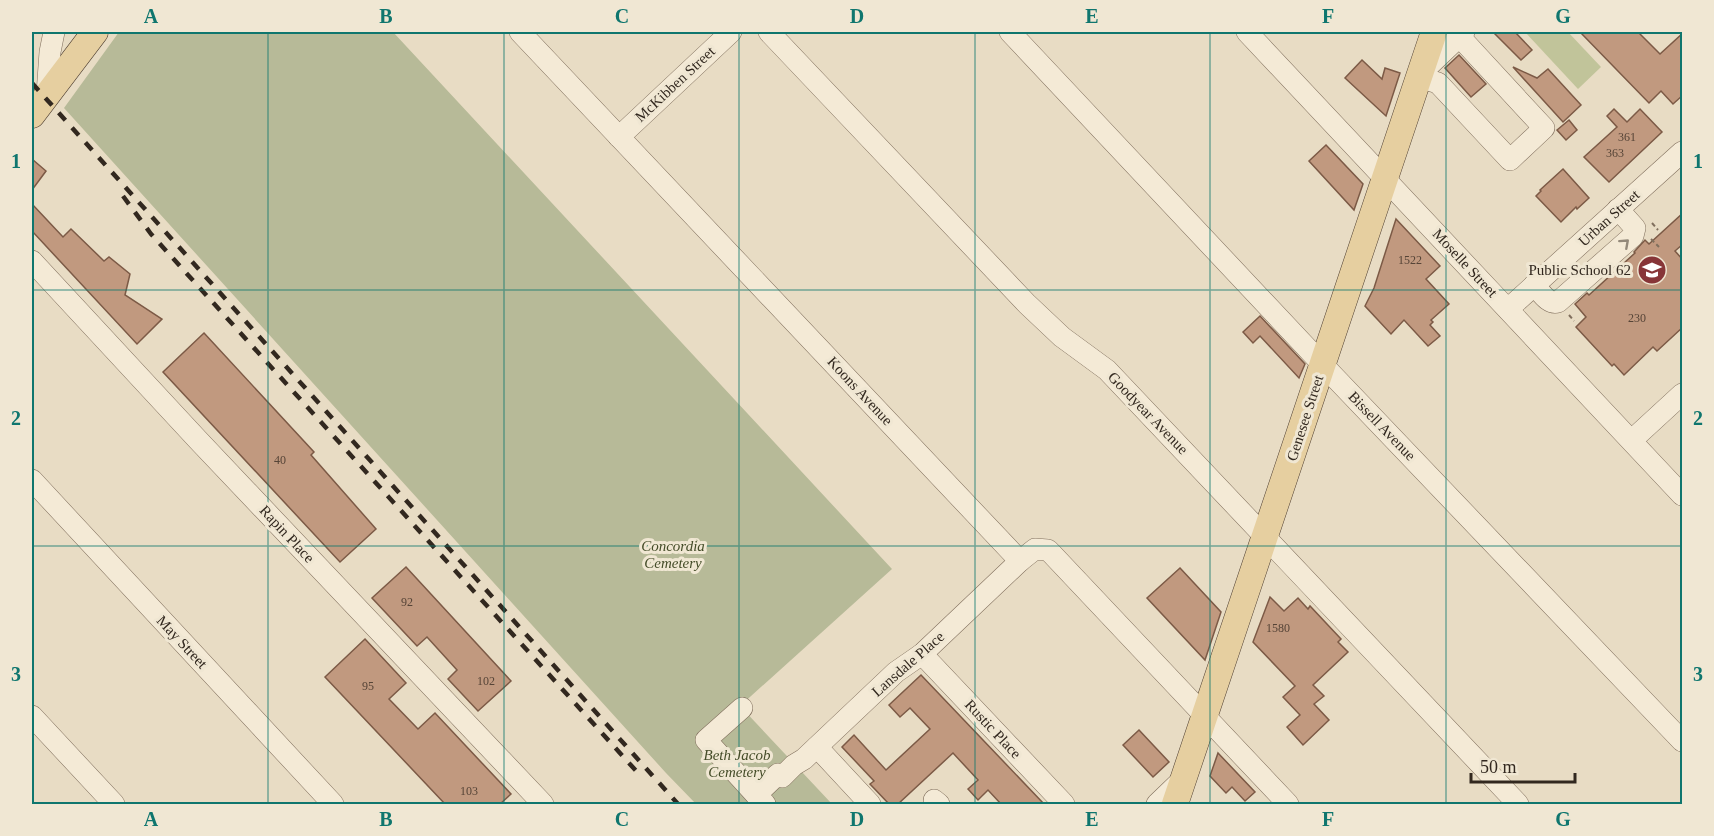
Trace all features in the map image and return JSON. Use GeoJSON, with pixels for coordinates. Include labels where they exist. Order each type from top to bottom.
{"type":"FeatureCollection","features":[{"type":"Feature","properties":{"kind":"main road"},"geometry":{"type":"LineString","coordinates":[[32,115],[95,32]]}},
{"type":"Feature","properties":{"kind":"main road","name":"Genesee Street"},"geometry":{"type":"LineString","coordinates":[[1175,804],[1434,32]]}},
{"type":"Feature","properties":{"kind":"street"},"geometry":{"type":"LineString","coordinates":[[47,94],[54,32]]}},
{"type":"Feature","properties":{"kind":"street","name":"Koons Avenue"},"geometry":{"type":"LineString","coordinates":[[520,32],[1020,561]]}},
{"type":"Feature","properties":{"kind":"street","name":"McKibben Street"},"geometry":{"type":"LineString","coordinates":[[619,137],[731,32]]}},
{"type":"Feature","properties":{"kind":"street","name":"Goodyear Avenue"},"geometry":{"type":"LineString","coordinates":[[769,32],[1027,304],[1045,322],[1107,370],[1518,804]]}},
{"type":"Feature","properties":{"kind":"street","name":"Bissell Avenue"},"geometry":{"type":"LineString","coordinates":[[1010,32],[1323,365],[1683,741]]}},
{"type":"Feature","properties":{"kind":"street","name":"Moselle Street"},"geometry":{"type":"LineString","coordinates":[[1247,32],[1682,494]]}},
{"type":"Feature","properties":{"kind":"street"},"geometry":{"type":"LineString","coordinates":[[1462,34],[1544,128],[1510,160],[1438,83],[1419,76],[1462,34]]}},
{"type":"Feature","properties":{"kind":"street","name":"Urban Street"},"geometry":{"type":"LineString","coordinates":[[1508,309],[1683,152]]}},
{"type":"Feature","properties":{"kind":"street"},"geometry":{"type":"LineString","coordinates":[[1534,285],[1550,302],[1558,302],[1633,236],[1635,228],[1618,209]]}},
{"type":"Feature","properties":{"kind":"street","name":"Rapin Place"},"geometry":{"type":"LineString","coordinates":[[32,261],[543,804]]}},
{"type":"Feature","properties":{"kind":"street"},"geometry":{"type":"LineString","coordinates":[[1632,440],[1683,394]]}},
{"type":"Feature","properties":{"kind":"street","name":"May Street"},"geometry":{"type":"LineString","coordinates":[[32,480],[333,804]]}},
{"type":"Feature","properties":{"kind":"street"},"geometry":{"type":"LineString","coordinates":[[1020,561],[1035,549],[1048,550],[1288,804]]}},
{"type":"Feature","properties":{"kind":"street","name":"Lansdale Place"},"geometry":{"type":"LineString","coordinates":[[760,800],[778,774],[782,777],[805,757],[896,672],[922,654],[1020,561]]}},
{"type":"Feature","properties":{"kind":"street","name":"Rustic Place"},"geometry":{"type":"LineString","coordinates":[[922,654],[1064,804]]}},
{"type":"Feature","properties":{"kind":"street"},"geometry":{"type":"LineString","coordinates":[[742,708],[706,740],[760,800]]}},
{"type":"Feature","properties":{"kind":"street"},"geometry":{"type":"LineString","coordinates":[[32,716],[114,804]]}},
{"type":"Feature","properties":{"kind":"street"},"geometry":{"type":"LineString","coordinates":[[805,757],[870,804]]}},
{"type":"Feature","properties":{"kind":"street"},"geometry":{"type":"LineString","coordinates":[[1157,804],[1183,779]]}},
{"type":"Feature","properties":{"kind":"green space","name":"Concordia Cemetery"},"geometry":{"type":"Polygon","coordinates":[[[119,32],[393,32],[892,569],[740,706],[832,804],[696,804],[666,773],[64,108],[119,32]]]}},
{"type":"Feature","properties":{"kind":"green space"},"geometry":{"type":"Polygon","coordinates":[[[1525,32],[1568,32],[1601,67],[1578,89],[1525,32]]]}},
{"type":"Feature","properties":{"kind":"building"},"geometry":{"type":"Polygon","coordinates":[[[1493,32],[1515,32],[1532,50],[1521,60],[1493,32]]]}},
{"type":"Feature","properties":{"kind":"building"},"geometry":{"type":"Polygon","coordinates":[[[1580,32],[1638,32],[1660,54],[1683,33],[1683,95],[1673,104],[1661,91],[1649,103],[1580,32]]]}},
{"type":"Feature","properties":{"kind":"building"},"geometry":{"type":"Polygon","coordinates":[[[1459,55],[1486,84],[1471,97],[1445,68],[1459,55]]]}},
{"type":"Feature","properties":{"kind":"building"},"geometry":{"type":"Polygon","coordinates":[[[1362,60],[1382,79],[1385,68],[1400,73],[1386,116],[1345,78],[1362,60]]]}},
{"type":"Feature","properties":{"kind":"building"},"geometry":{"type":"Polygon","coordinates":[[[1513,67],[1537,78],[1548,69],[1581,105],[1563,122],[1513,67]]]}},
{"type":"Feature","properties":{"kind":"building"},"geometry":{"type":"Polygon","coordinates":[[[1614,109],[1627,122],[1640,109],[1662,132],[1609,182],[1584,157],[1617,127],[1607,116],[1614,109]]]}},
{"type":"Feature","properties":{"kind":"building"},"geometry":{"type":"Polygon","coordinates":[[[1569,120],[1577,130],[1566,140],[1557,130],[1569,120]]]}},
{"type":"Feature","properties":{"kind":"building"},"geometry":{"type":"Polygon","coordinates":[[[1326,145],[1363,184],[1354,210],[1309,161],[1326,145]]]}},
{"type":"Feature","properties":{"kind":"building"},"geometry":{"type":"Polygon","coordinates":[[[32,159],[46,171],[32,190],[32,159]]]}},
{"type":"Feature","properties":{"kind":"building"},"geometry":{"type":"Polygon","coordinates":[[[1563,169],[1589,198],[1561,222],[1536,196],[1563,169]]]}},
{"type":"Feature","properties":{"kind":"building"},"geometry":{"type":"Polygon","coordinates":[[[32,204],[63,237],[71,229],[104,261],[109,257],[130,274],[125,295],[162,319],[137,344],[32,231],[32,204]]]}},
{"type":"Feature","properties":{"kind":"building"},"geometry":{"type":"Polygon","coordinates":[[[1683,213],[1683,244],[1675,251],[1683,260],[1683,327],[1657,351],[1653,347],[1624,375],[1614,364],[1612,366],[1576,327],[1586,317],[1575,304],[1587,293],[1589,295],[1635,253],[1645,240],[1649,244],[1683,213]]]}},
{"type":"Feature","properties":{"kind":"building"},"geometry":{"type":"Polygon","coordinates":[[[1396,219],[1440,266],[1426,279],[1449,304],[1431,320],[1433,322],[1430,325],[1440,336],[1428,346],[1404,320],[1391,334],[1365,306],[1374,288],[1396,219]]]}},
{"type":"Feature","properties":{"kind":"building"},"geometry":{"type":"Polygon","coordinates":[[[1260,316],[1305,364],[1299,378],[1260,336],[1253,343],[1243,332],[1260,316]]]}},
{"type":"Feature","properties":{"kind":"building"},"geometry":{"type":"Polygon","coordinates":[[[204,333],[314,452],[311,455],[376,529],[340,562],[163,372],[204,333]]]}},
{"type":"Feature","properties":{"kind":"building"},"geometry":{"type":"Polygon","coordinates":[[[406,567],[511,681],[478,711],[448,679],[457,670],[427,637],[417,646],[372,598],[406,567]]]}},
{"type":"Feature","properties":{"kind":"building"},"geometry":{"type":"Polygon","coordinates":[[[1180,568],[1221,612],[1205,660],[1147,598],[1180,568]]]}},
{"type":"Feature","properties":{"kind":"building"},"geometry":{"type":"Polygon","coordinates":[[[1270,597],[1284,611],[1298,598],[1308,609],[1310,606],[1341,639],[1338,642],[1348,652],[1313,685],[1324,696],[1314,704],[1329,720],[1303,745],[1287,727],[1300,715],[1283,697],[1295,686],[1253,642],[1270,597]]]}},
{"type":"Feature","properties":{"kind":"building"},"geometry":{"type":"Polygon","coordinates":[[[365,639],[406,683],[389,699],[418,729],[435,713],[511,794],[500,804],[445,804],[325,677],[365,639]]]}},
{"type":"Feature","properties":{"kind":"building"},"geometry":{"type":"Polygon","coordinates":[[[921,675],[1044,804],[1001,804],[988,790],[978,800],[968,789],[978,780],[953,753],[898,804],[889,804],[870,784],[874,781],[842,747],[854,735],[886,770],[930,729],[910,708],[900,717],[889,705],[921,675]]]}},
{"type":"Feature","properties":{"kind":"building"},"geometry":{"type":"Polygon","coordinates":[[[1139,730],[1169,762],[1153,777],[1123,745],[1139,730]]]}},
{"type":"Feature","properties":{"kind":"building"},"geometry":{"type":"Polygon","coordinates":[[[1218,753],[1255,792],[1245,801],[1232,787],[1226,793],[1210,776],[1218,753]]]}},
{"type":"Feature","properties":{"kind":"railway"},"geometry":{"type":"LineString","coordinates":[[32,83],[678,804]]}},
{"type":"Feature","properties":{"kind":"railway"},"geometry":{"type":"LineString","coordinates":[[123,196],[151,234],[638,773]]}},
{"type":"Feature","properties":{"kind":"place","name":"Public School 62"},"geometry":{"type":"Point","coordinates":[1652,270]}},
{"type":"Feature","properties":{"kind":"park label","name":"Beth Jacob Cemetery"},"geometry":{"type":"Point","coordinates":[737,764]}}]}
